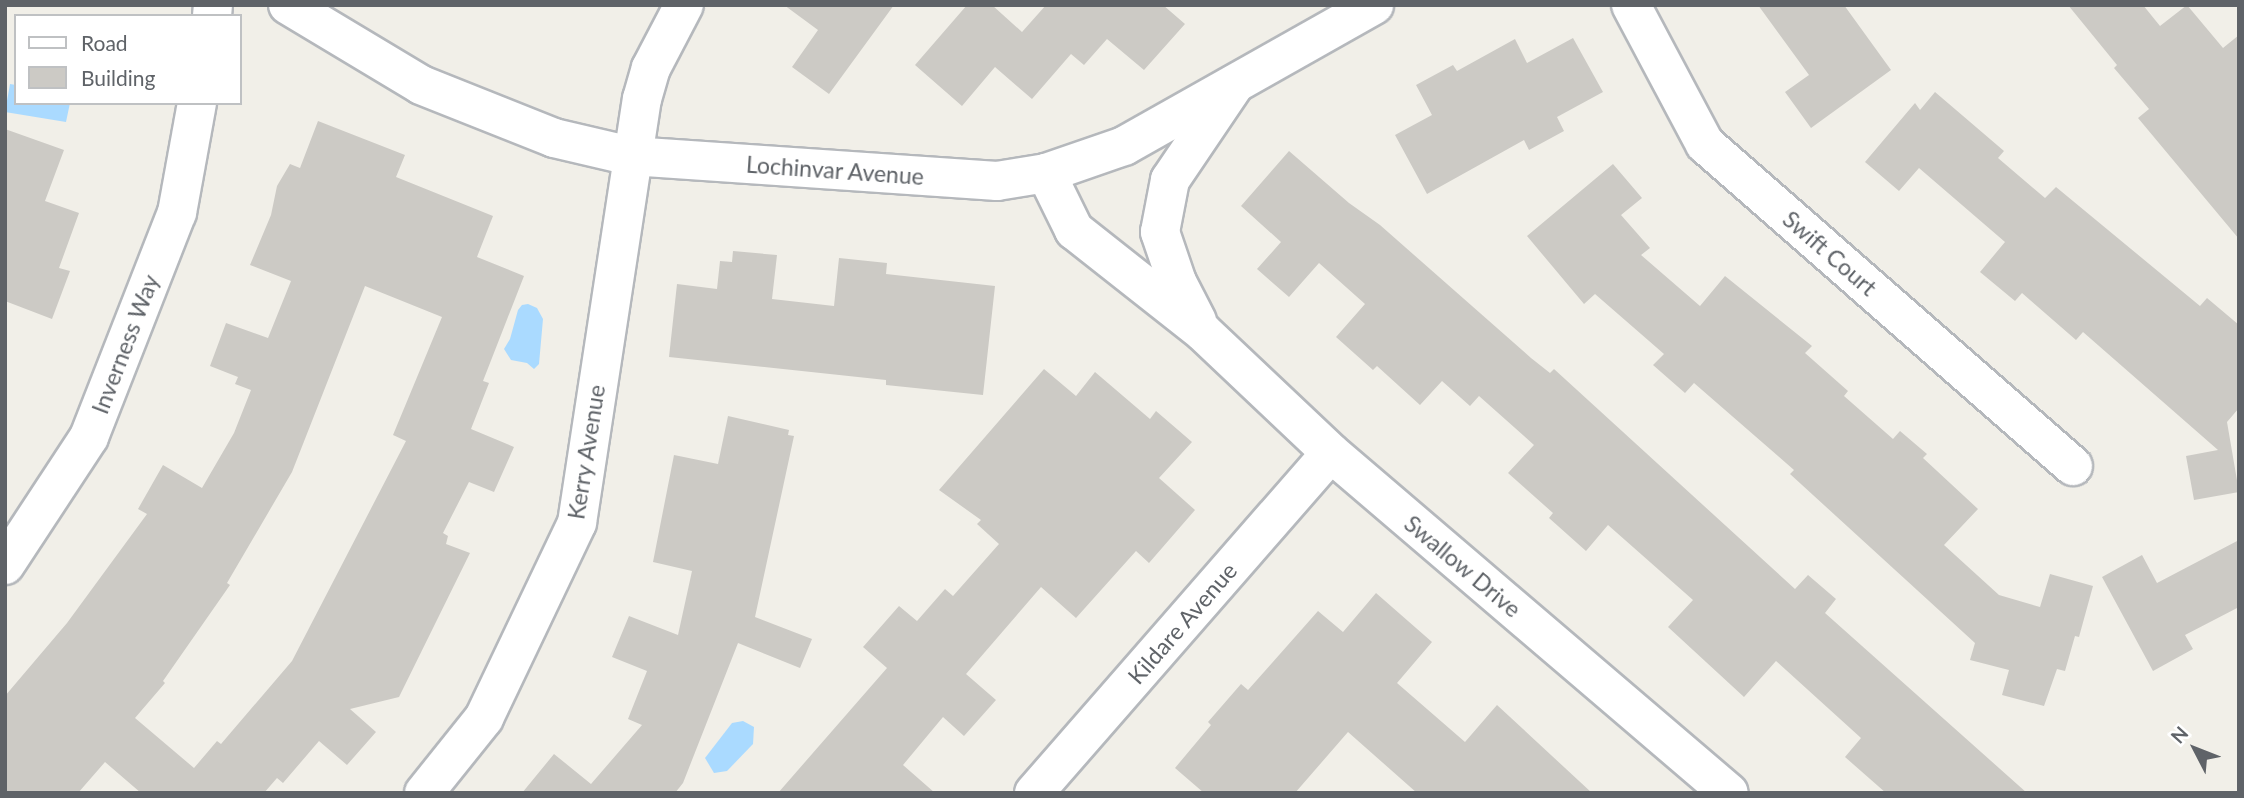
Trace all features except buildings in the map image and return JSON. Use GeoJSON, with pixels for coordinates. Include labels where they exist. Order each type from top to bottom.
{"type":"FeatureCollection","features":[{"type":"Feature","properties":{"kind":"street","name":"Lochinvar Avenue"},"geometry":{"type":"LineString","coordinates":[[288,5],[421,85],[554,138],[631,156],[997,181],[1046,173],[1124,146],[1238,79],[1374,5]]}},
{"type":"Feature","properties":{"kind":"street","name":"Kerry Avenue"},"geometry":{"type":"LineString","coordinates":[[424,793],[484,718],[577,523],[631,156],[651,68],[684,5]]}},
{"type":"Feature","properties":{"kind":"street","name":"Swift Court"},"geometry":{"type":"LineString","coordinates":[[1630,5],[1705,144],[2073,466]]}},
{"type":"Feature","properties":{"kind":"street","name":"Swallow Drive"},"geometry":{"type":"LineString","coordinates":[[1203,332],[1177,282],[1160,232],[1170,180],[1238,79]]}},
{"type":"Feature","properties":{"kind":"street","name":"Inverness Way"},"geometry":{"type":"LineString","coordinates":[[5,565],[89,437],[177,213],[197,105]]}},
{"type":"Feature","properties":{"kind":"street","name":"Swallow Drive"},"geometry":{"type":"LineString","coordinates":[[1046,173],[1074,230],[1203,332],[1331,453],[1729,793]]}},
{"type":"Feature","properties":{"kind":"street","name":"Kildare Avenue"},"geometry":{"type":"LineString","coordinates":[[1034,793],[1331,453]]}},
{"type":"Feature","properties":{"kind":"water"},"geometry":{"type":"Polygon","coordinates":[[[10,84],[14,85],[14,105],[70,105],[66,122],[5,112],[10,84]]]}},
{"type":"Feature","properties":{"kind":"water"},"geometry":{"type":"Polygon","coordinates":[[[528,304],[537,308],[543,319],[539,364],[534,369],[527,363],[511,360],[504,349],[510,339],[518,310],[522,305],[528,304]]]}},
{"type":"Feature","properties":{"kind":"water"},"geometry":{"type":"Polygon","coordinates":[[[743,721],[754,727],[753,744],[727,771],[714,773],[705,758],[732,723],[743,721]]]}}]}
